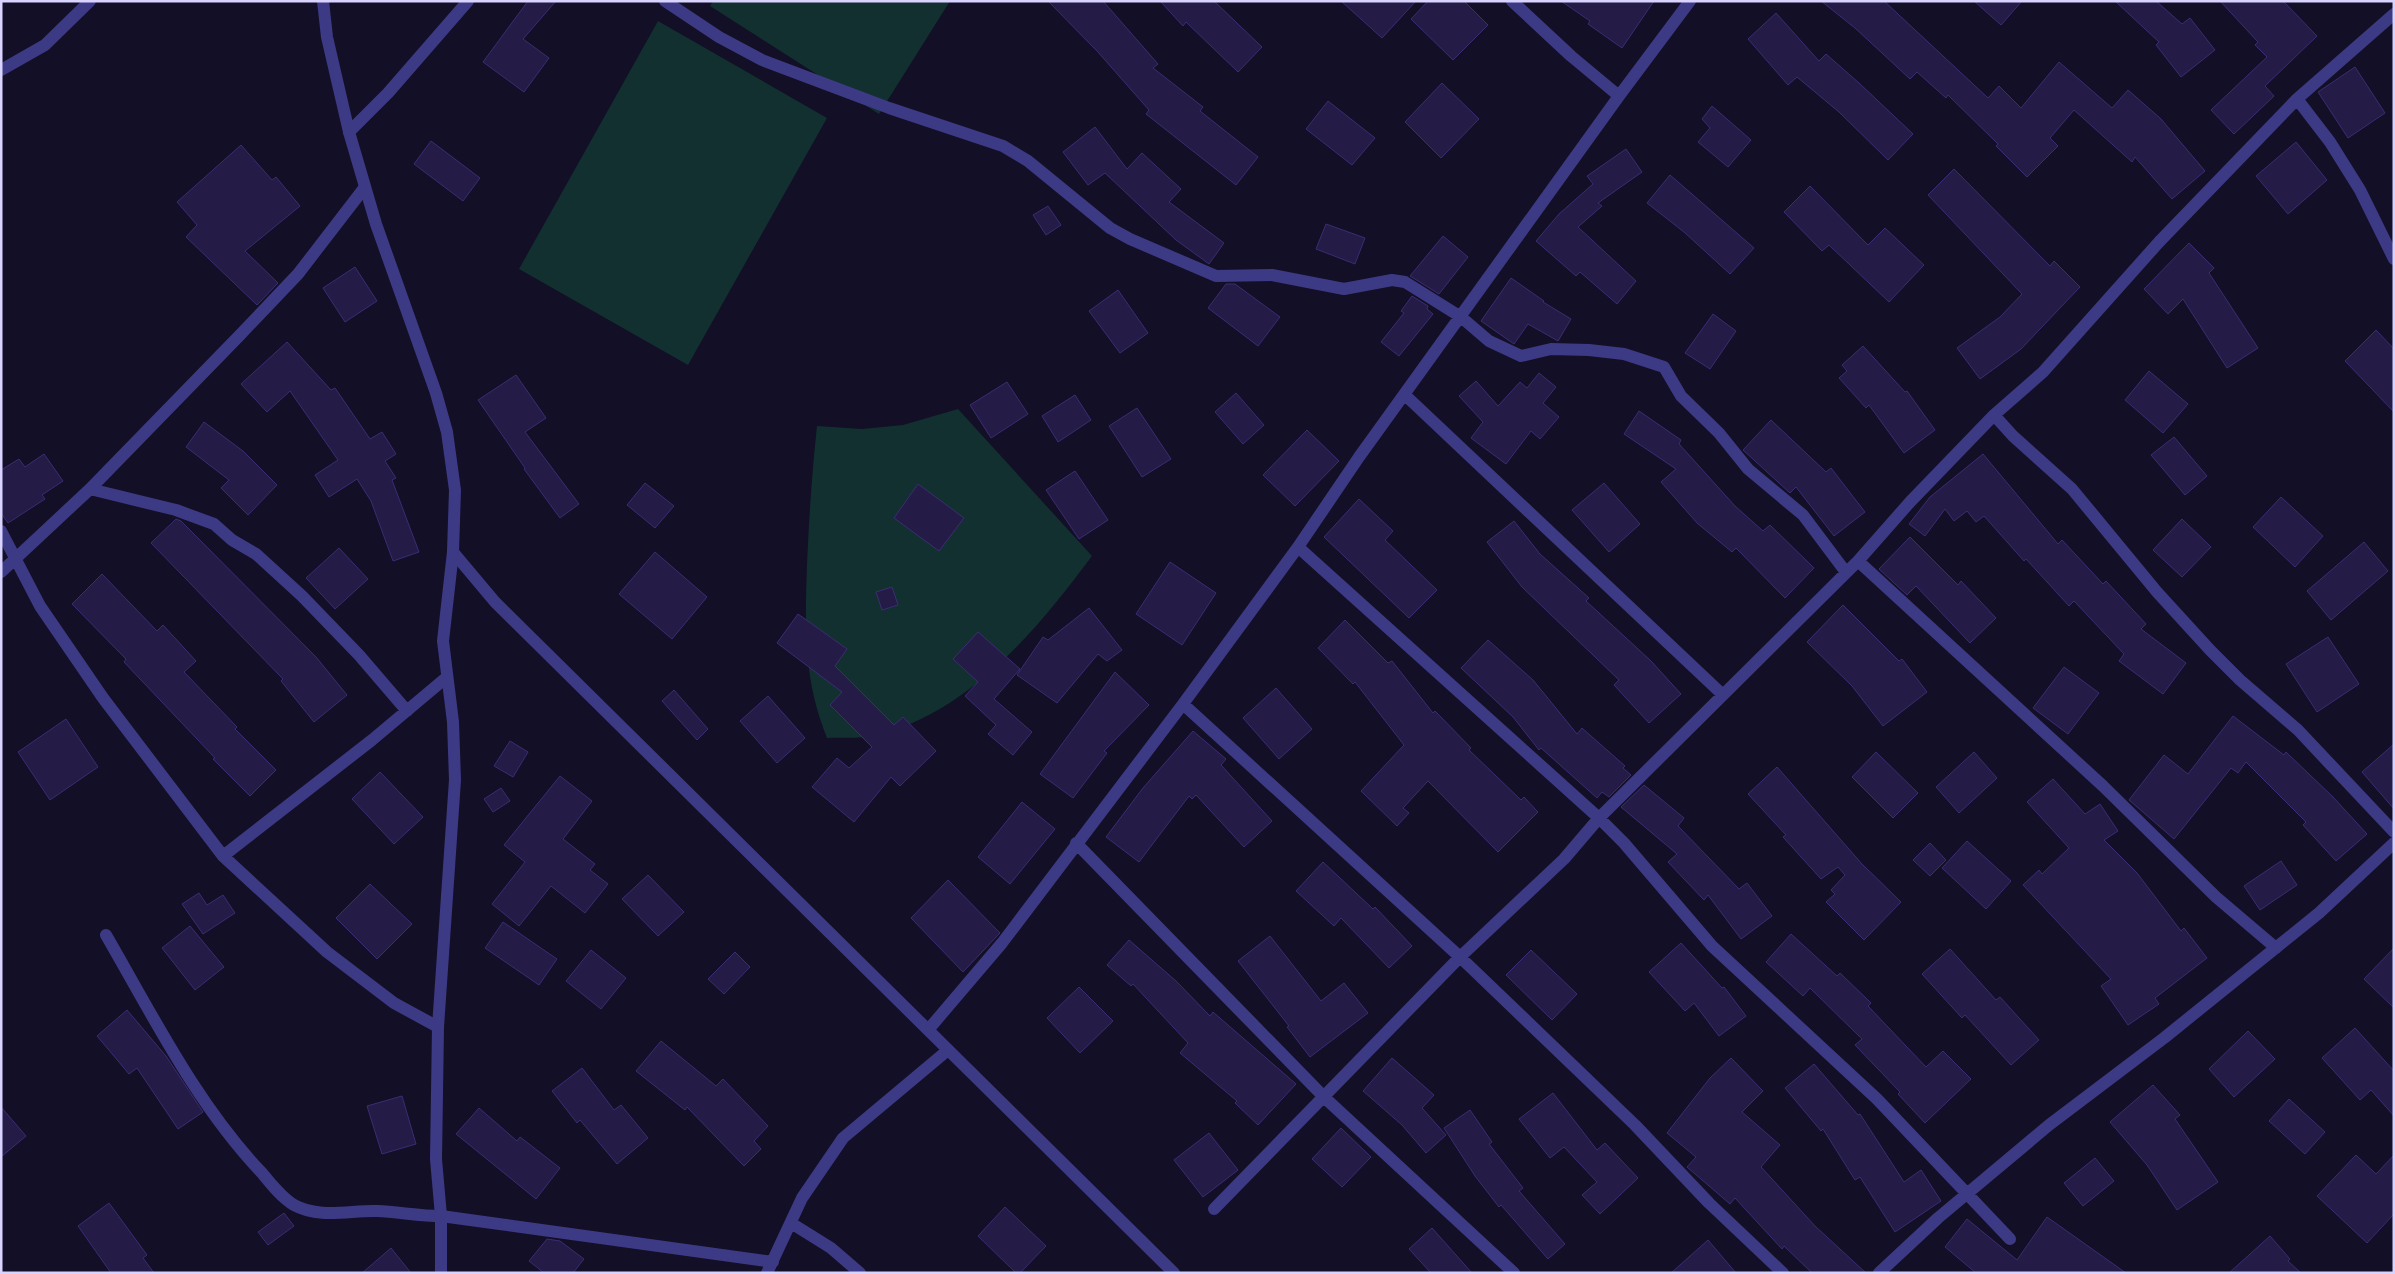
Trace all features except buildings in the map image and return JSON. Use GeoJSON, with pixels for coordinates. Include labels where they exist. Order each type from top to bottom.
{"type":"FeatureCollection","features":[{"type":"Feature","properties":{"kind":"street"},"geometry":{"type":"LineString","coordinates":[[1,70],[45,45],[90,1]]}},
{"type":"Feature","properties":{"kind":"street"},"geometry":{"type":"LineString","coordinates":[[323,1],[327,36],[349,132],[376,224],[436,393],[447,432],[455,490],[453,552],[443,641],[453,722],[455,780],[438,1027],[436,1159],[441,1216],[441,1273]]}},
{"type":"Feature","properties":{"kind":"street"},"geometry":{"type":"LineString","coordinates":[[349,132],[388,93],[468,1]]}},
{"type":"Feature","properties":{"kind":"street"},"geometry":{"type":"LineString","coordinates":[[665,1],[719,37],[762,60],[889,108],[1003,146],[1028,160],[1110,228],[1130,239],[1216,276],[1272,275],[1344,288],[1360,287],[1386,281],[1405,282],[1461,317],[1489,341],[1521,356],[1551,349],[1589,350],[1624,354],[1664,367],[1681,396],[1719,433],[1748,469],[1803,515],[1845,572]]}},
{"type":"Feature","properties":{"kind":"street"},"geometry":{"type":"LineString","coordinates":[[1512,1],[1571,56],[1619,96]]}},
{"type":"Feature","properties":{"kind":"street"},"geometry":{"type":"LineString","coordinates":[[928,1030],[1002,943],[1183,704],[1298,547],[1358,457],[1405,395],[1619,96],[1690,1]]}},
{"type":"Feature","properties":{"kind":"street"},"geometry":{"type":"LineString","coordinates":[[1214,1209],[1460,956],[1564,859],[1599,818],[1858,561],[1910,502],[1994,414],[2043,372],[2159,242],[2297,99],[2394,14]]}},
{"type":"Feature","properties":{"kind":"street"},"geometry":{"type":"LineString","coordinates":[[2297,99],[2330,142],[2360,190],[2394,260]]}},
{"type":"Feature","properties":{"kind":"street"},"geometry":{"type":"LineString","coordinates":[[1,572],[90,489],[298,274],[365,187]]}},
{"type":"Feature","properties":{"kind":"street"},"geometry":{"type":"LineString","coordinates":[[1405,395],[1723,695]]}},
{"type":"Feature","properties":{"kind":"street"},"geometry":{"type":"LineString","coordinates":[[1994,414],[2014,436],[2072,489],[2157,592],[2210,650],[2240,680],[2298,730],[2394,832]]}},
{"type":"Feature","properties":{"kind":"street"},"geometry":{"type":"LineString","coordinates":[[90,489],[176,510],[214,524],[232,540],[256,554],[302,596],[359,655],[406,711]]}},
{"type":"Feature","properties":{"kind":"street"},"geometry":{"type":"LineString","coordinates":[[1,531],[5,546],[15,560],[40,606],[103,698],[222,856],[327,952],[394,1004],[438,1027]]}},
{"type":"Feature","properties":{"kind":"street"},"geometry":{"type":"LineString","coordinates":[[1298,547],[1599,818],[1624,843],[1712,946],[1877,1099],[2010,1239]]}},
{"type":"Feature","properties":{"kind":"street"},"geometry":{"type":"LineString","coordinates":[[453,552],[495,602],[1174,1273]]}},
{"type":"Feature","properties":{"kind":"street"},"geometry":{"type":"LineString","coordinates":[[1858,561],[2103,786],[2216,897],[2276,948]]}},
{"type":"Feature","properties":{"kind":"street"},"geometry":{"type":"LineString","coordinates":[[222,856],[406,711],[447,676]]}},
{"type":"Feature","properties":{"kind":"street"},"geometry":{"type":"LineString","coordinates":[[1183,704],[1460,956],[1635,1125],[1709,1203],[1783,1273]]}},
{"type":"Feature","properties":{"kind":"street"},"geometry":{"type":"LineString","coordinates":[[1076,843],[1324,1098],[1514,1273]]}},
{"type":"Feature","properties":{"kind":"street"},"geometry":{"type":"LineString","coordinates":[[1879,1273],[1938,1218],[2049,1125],[2164,1038],[2319,913],[2394,843]]}},
{"type":"Feature","properties":{"kind":"street"},"geometry":{"type":"LineString","coordinates":[[106,935],[171,1047],[218,1119],[245,1156],[294,1205],[313,1212],[378,1211],[410,1216],[441,1216],[770,1268],[802,1198],[843,1138],[948,1050]]}},
{"type":"Feature","properties":{"kind":"street"},"geometry":{"type":"LineString","coordinates":[[791,1223],[831,1248],[860,1273]]}},
{"type":"Feature","properties":{"kind":"green space"},"geometry":{"type":"Polygon","coordinates":[[[713,1],[950,1],[879,114],[710,6],[713,1]]]}},
{"type":"Feature","properties":{"kind":"green space"},"geometry":{"type":"Polygon","coordinates":[[[658,21],[827,118],[688,365],[519,269],[658,21]]]}},
{"type":"Feature","properties":{"kind":"green space"},"geometry":{"type":"Polygon","coordinates":[[[958,409],[1092,556],[1071,584],[1022,641],[996,667],[967,691],[936,711],[904,726],[864,737],[827,738],[813,694],[806,631],[809,530],[817,426],[862,429],[903,425],[958,409]]]}}]}
